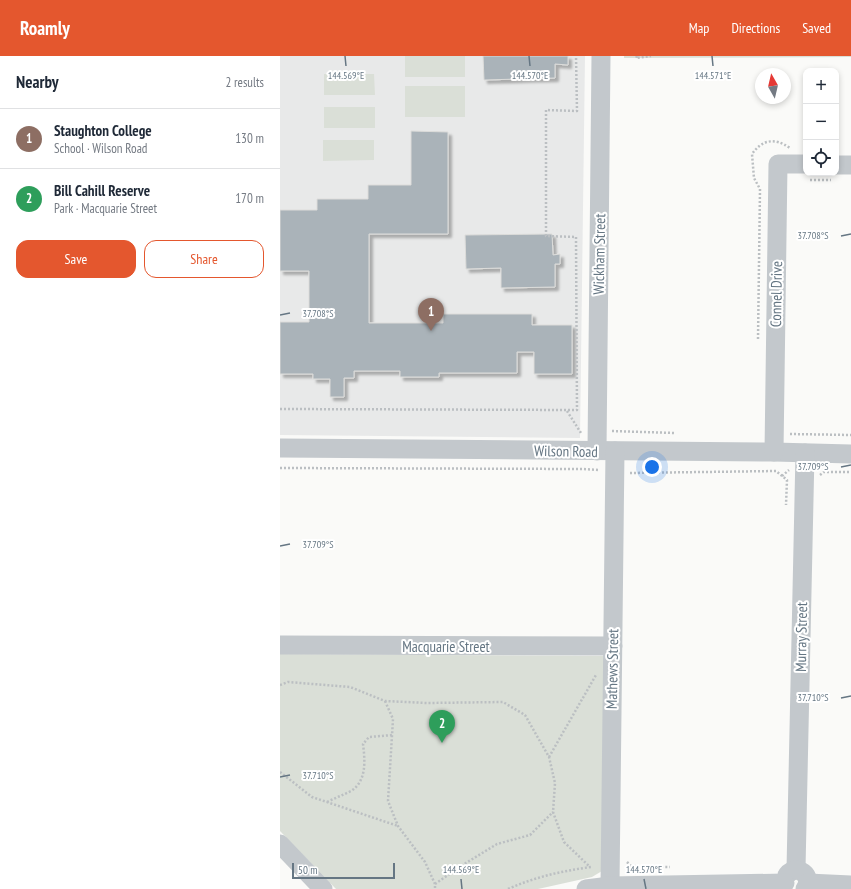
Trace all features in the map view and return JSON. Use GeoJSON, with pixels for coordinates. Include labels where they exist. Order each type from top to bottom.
{"type":"FeatureCollection","features":[{"type":"Feature","properties":{"kind":"street","name":"Wickham Street"},"geometry":{"type":"LineString","coordinates":[[601,56],[606,451]]}},
{"type":"Feature","properties":{"kind":"street","name":"Connel Drive"},"geometry":{"type":"LineString","coordinates":[[774,452],[778,164],[803,164]]}},
{"type":"Feature","properties":{"kind":"street"},"geometry":{"type":"LineString","coordinates":[[839,165],[851,165]]}},
{"type":"Feature","properties":{"kind":"street","name":"Wilson Road"},"geometry":{"type":"LineString","coordinates":[[280,448],[851,454]]}},
{"type":"Feature","properties":{"kind":"street","name":"Mathews Street"},"geometry":{"type":"LineString","coordinates":[[606,451],[613,646],[618,864],[610,886]]}},
{"type":"Feature","properties":{"kind":"street","name":"Murray Street"},"geometry":{"type":"LineString","coordinates":[[797,883],[805,453]]}},
{"type":"Feature","properties":{"kind":"street","name":"Macquarie Street"},"geometry":{"type":"LineString","coordinates":[[280,645],[613,646]]}},
{"type":"Feature","properties":{"kind":"street"},"geometry":{"type":"LineString","coordinates":[[280,844],[323,889]]}},
{"type":"Feature","properties":{"kind":"street"},"geometry":{"type":"LineString","coordinates":[[586,889],[610,886],[797,883],[851,885]]}},
{"type":"Feature","properties":{"kind":"path"},"geometry":{"type":"LineString","coordinates":[[280,409],[577,410],[576,237],[546,236],[546,110],[577,111],[576,56]]}},
{"type":"Feature","properties":{"kind":"path"},"geometry":{"type":"LineString","coordinates":[[637,56],[636,58],[651,56]]}},
{"type":"Feature","properties":{"kind":"path"},"geometry":{"type":"LineString","coordinates":[[280,468],[582,469]]}},
{"type":"Feature","properties":{"kind":"path"},"geometry":{"type":"LineString","coordinates":[[628,473],[776,471],[786,480],[786,512]]}},
{"type":"Feature","properties":{"kind":"path"},"geometry":{"type":"LineString","coordinates":[[549,758],[598,672]]}},
{"type":"Feature","properties":{"kind":"path"},"geometry":{"type":"LineString","coordinates":[[280,685],[288,682],[350,686],[385,701],[427,703],[503,702],[525,715],[549,758],[555,783],[553,812],[564,842],[590,867]]}},
{"type":"Feature","properties":{"kind":"path"},"geometry":{"type":"LineString","coordinates":[[385,701],[393,719],[388,800],[398,826],[425,862],[435,884],[435,889]]}},
{"type":"Feature","properties":{"kind":"path"},"geometry":{"type":"LineString","coordinates":[[326,802],[352,790],[362,778],[365,763],[363,744],[369,737],[393,735]]}},
{"type":"Feature","properties":{"kind":"path"},"geometry":{"type":"LineString","coordinates":[[280,772],[312,797],[398,826]]}},
{"type":"Feature","properties":{"kind":"path"},"geometry":{"type":"LineString","coordinates":[[435,884],[460,866],[497,844],[530,835],[553,812]]}},
{"type":"Feature","properties":{"kind":"path"},"geometry":{"type":"LineString","coordinates":[[618,864],[631,866]]}},
{"type":"Feature","properties":{"kind":"path"},"geometry":{"type":"LineString","coordinates":[[508,889],[550,874],[590,867],[618,864],[631,866],[671,867]]}},
{"type":"Feature","properties":{"kind":"shaded area"},"geometry":{"type":"Polygon","coordinates":[[[280,56],[585,56],[580,438],[280,435],[280,56]]]}},
{"type":"Feature","properties":{"kind":"shaded area"},"geometry":{"type":"Polygon","coordinates":[[[405,56],[465,56],[465,77],[405,77],[405,56]]]}},
{"type":"Feature","properties":{"kind":"shaded area"},"geometry":{"type":"Polygon","coordinates":[[[624,56],[851,56],[851,57],[624,58],[624,56]]]}},
{"type":"Feature","properties":{"kind":"shaded area"},"geometry":{"type":"Polygon","coordinates":[[[324,74],[374,74],[375,95],[324,95],[324,74]]]}},
{"type":"Feature","properties":{"kind":"shaded area"},"geometry":{"type":"Polygon","coordinates":[[[405,86],[465,86],[465,117],[405,117],[405,86]]]}},
{"type":"Feature","properties":{"kind":"shaded area"},"geometry":{"type":"Polygon","coordinates":[[[324,107],[375,107],[375,128],[324,128],[324,107]]]}},
{"type":"Feature","properties":{"kind":"shaded area"},"geometry":{"type":"Polygon","coordinates":[[[323,140],[374,140],[374,160],[323,161],[323,140]]]}},
{"type":"Feature","properties":{"kind":"shaded area"},"geometry":{"type":"Polygon","coordinates":[[[280,654],[605,656],[602,871],[592,877],[538,889],[336,889],[280,831],[280,654]]]}},
{"type":"Feature","properties":{"kind":"building"},"geometry":{"type":"Polygon","coordinates":[[[483,56],[568,56],[568,65],[555,64],[555,78],[484,80],[483,56]]]}},
{"type":"Feature","properties":{"kind":"building"},"geometry":{"type":"Polygon","coordinates":[[[411,131],[448,132],[448,234],[369,234],[369,323],[443,323],[443,314],[532,314],[532,325],[572,325],[572,374],[534,374],[534,352],[517,352],[517,373],[439,373],[439,377],[400,377],[400,371],[354,371],[354,378],[344,378],[344,397],[330,397],[330,379],[313,379],[313,374],[280,374],[280,322],[309,322],[309,271],[280,271],[280,210],[317,210],[317,199],[368,199],[368,185],[411,185],[411,131]]]}},
{"type":"Feature","properties":{"kind":"building"},"geometry":{"type":"Polygon","coordinates":[[[552,234],[553,255],[560,254],[560,264],[555,264],[555,287],[501,288],[501,268],[466,269],[465,235],[552,234]]]}},
{"type":"Feature","properties":{"kind":"place","name":"Staughton College"},"geometry":{"type":"Point","coordinates":[431,331]}},
{"type":"Feature","properties":{"kind":"place","name":"Bill Cahill Reserve"},"geometry":{"type":"Point","coordinates":[442,743]}}]}
